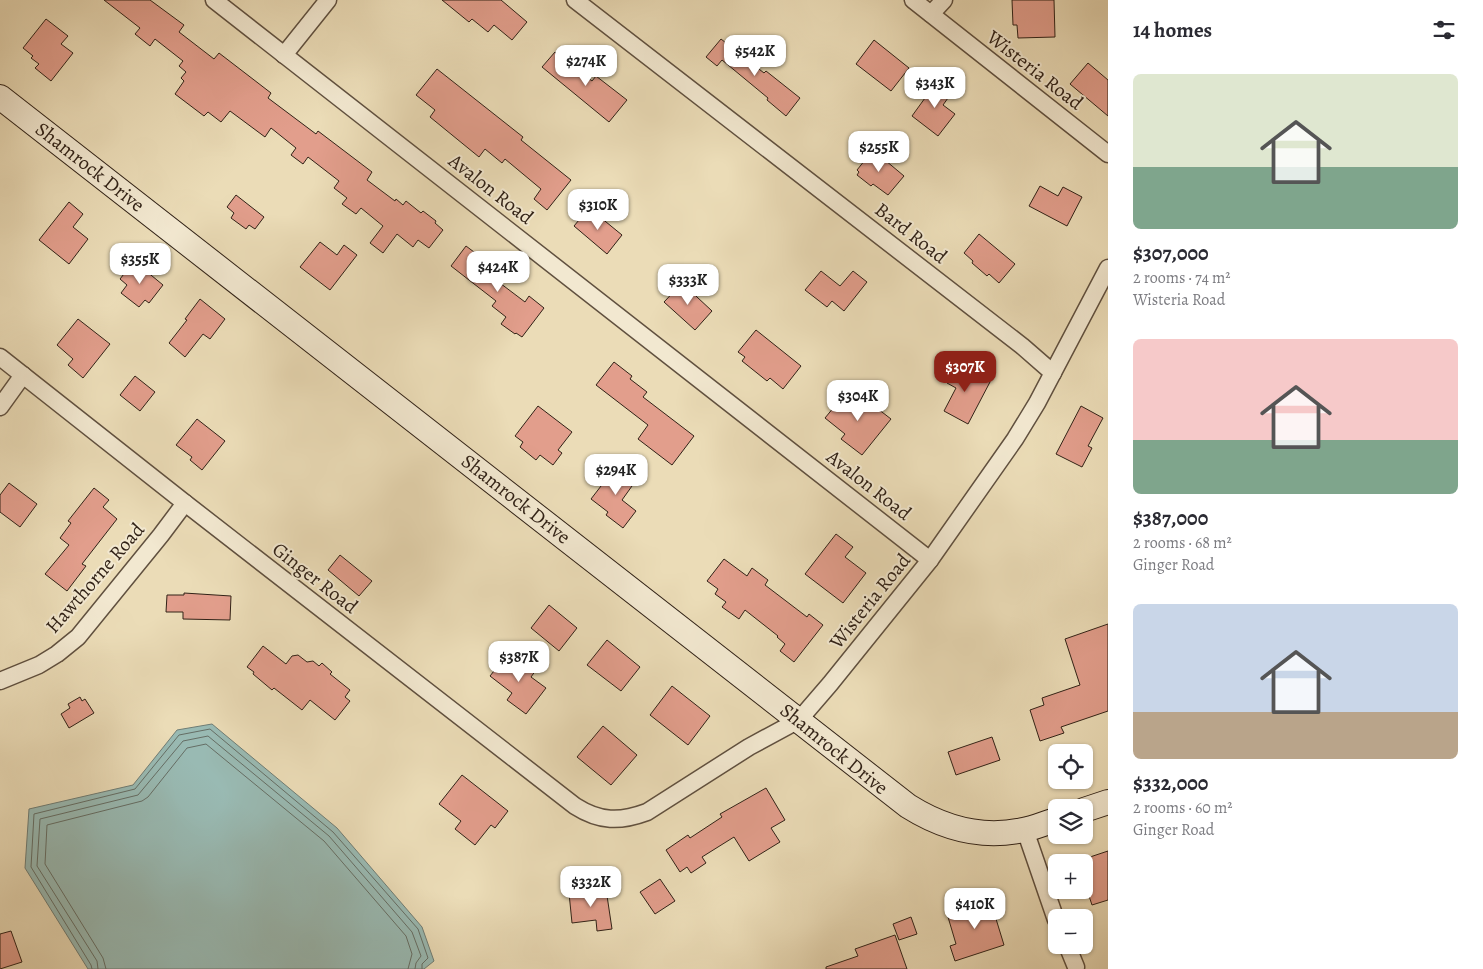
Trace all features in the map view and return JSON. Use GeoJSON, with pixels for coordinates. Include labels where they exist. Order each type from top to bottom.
{"type":"FeatureCollection","features":[{"type":"Feature","properties":{"kind":"street","name":"Avalon Road"},"geometry":{"type":"LineString","coordinates":[[214,0],[930,560]]}},
{"type":"Feature","properties":{"kind":"street"},"geometry":{"type":"LineString","coordinates":[[284,55],[328,0]]}},
{"type":"Feature","properties":{"kind":"street","name":"Bard Road"},"geometry":{"type":"LineString","coordinates":[[575,0],[1022,346],[1054,373]]}},
{"type":"Feature","properties":{"kind":"street","name":"Wisteria Road"},"geometry":{"type":"LineString","coordinates":[[913,0],[1108,154]]}},
{"type":"Feature","properties":{"kind":"street"},"geometry":{"type":"LineString","coordinates":[[931,14],[944,0]]}},
{"type":"Feature","properties":{"kind":"street","name":"Shamrock Drive"},"geometry":{"type":"LineString","coordinates":[[0,97],[799,720],[891,794],[924,816],[955,829],[992,834],[1026,830],[1048,823]]}},
{"type":"Feature","properties":{"kind":"street","name":"Wisteria Road"},"geometry":{"type":"LineString","coordinates":[[611,819],[632,818],[647,812],[749,747],[799,720],[930,560],[1015,439],[1054,373],[1108,268]]}},
{"type":"Feature","properties":{"kind":"street","name":"Ginger Road"},"geometry":{"type":"LineString","coordinates":[[0,357],[575,806],[586,813],[611,819]]}},
{"type":"Feature","properties":{"kind":"street"},"geometry":{"type":"LineString","coordinates":[[0,407],[23,375]]}},
{"type":"Feature","properties":{"kind":"street","name":"Hawthorne Road"},"geometry":{"type":"LineString","coordinates":[[0,681],[39,665],[57,654],[78,636],[185,503]]}},
{"type":"Feature","properties":{"kind":"street"},"geometry":{"type":"LineString","coordinates":[[1093,807],[1108,802]]}},
{"type":"Feature","properties":{"kind":"street"},"geometry":{"type":"LineString","coordinates":[[1026,830],[1052,909]]}},
{"type":"Feature","properties":{"kind":"street"},"geometry":{"type":"LineString","coordinates":[[1070,954],[1075,968]]}},
{"type":"Feature","properties":{"kind":"water"},"geometry":{"type":"Polygon","coordinates":[[[212,724],[337,828],[422,927],[434,961],[424,969],[88,969],[25,868],[29,809],[133,785],[177,730],[212,724]]]}},
{"type":"Feature","properties":{"kind":"building"},"geometry":{"type":"Polygon","coordinates":[[[104,0],[150,0],[184,25],[179,32],[214,59],[219,53],[271,93],[268,98],[316,134],[318,131],[372,172],[367,180],[395,201],[396,199],[403,205],[406,201],[421,213],[423,211],[436,221],[435,223],[443,230],[429,248],[418,240],[413,247],[397,234],[383,253],[370,243],[383,226],[361,208],[356,214],[342,204],[347,198],[334,188],[339,181],[308,157],[303,164],[291,155],[296,148],[271,128],[265,137],[230,111],[221,122],[208,112],[204,116],[175,94],[184,81],[181,78],[186,72],[179,66],[183,61],[155,39],[150,46],[135,34],[140,28],[104,0]]]}},
{"type":"Feature","properties":{"kind":"building"},"geometry":{"type":"Polygon","coordinates":[[[442,0],[501,0],[527,22],[512,40],[494,25],[488,32],[472,19],[469,22],[442,0]]]}},
{"type":"Feature","properties":{"kind":"building"},"geometry":{"type":"Polygon","coordinates":[[[1012,0],[1054,0],[1055,37],[1018,38],[1017,25],[1013,25],[1012,0]]]}},
{"type":"Feature","properties":{"kind":"building"},"geometry":{"type":"Polygon","coordinates":[[[46,19],[68,36],[61,44],[73,53],[51,81],[35,68],[39,64],[23,48],[46,19]]]}},
{"type":"Feature","properties":{"kind":"building"},"geometry":{"type":"Polygon","coordinates":[[[721,39],[764,73],[766,71],[800,98],[786,116],[767,100],[768,98],[722,60],[717,66],[706,57],[721,39]]]}},
{"type":"Feature","properties":{"kind":"building"},"geometry":{"type":"Polygon","coordinates":[[[874,40],[909,68],[891,91],[856,64],[874,40]]]}},
{"type":"Feature","properties":{"kind":"building"},"geometry":{"type":"Polygon","coordinates":[[[555,52],[592,81],[596,76],[627,100],[609,122],[542,67],[555,52]]]}},
{"type":"Feature","properties":{"kind":"building"},"geometry":{"type":"Polygon","coordinates":[[[1088,63],[1108,80],[1108,116],[1070,84],[1088,63]]]}},
{"type":"Feature","properties":{"kind":"building"},"geometry":{"type":"Polygon","coordinates":[[[437,69],[523,137],[521,140],[571,180],[547,210],[534,199],[541,189],[505,159],[502,163],[485,149],[479,157],[430,117],[435,110],[416,95],[437,69]]]}},
{"type":"Feature","properties":{"kind":"building"},"geometry":{"type":"Polygon","coordinates":[[[938,80],[953,91],[943,105],[955,114],[938,136],[912,116],[938,80]]]}},
{"type":"Feature","properties":{"kind":"building"},"geometry":{"type":"Polygon","coordinates":[[[873,150],[904,176],[888,195],[873,184],[871,186],[857,175],[859,172],[857,170],[873,150]]]}},
{"type":"Feature","properties":{"kind":"building"},"geometry":{"type":"Polygon","coordinates":[[[1040,186],[1058,196],[1063,187],[1082,197],[1067,226],[1029,206],[1040,186]]]}},
{"type":"Feature","properties":{"kind":"building"},"geometry":{"type":"Polygon","coordinates":[[[236,195],[264,217],[255,229],[249,225],[246,229],[231,218],[234,213],[227,207],[236,195]]]}},
{"type":"Feature","properties":{"kind":"building"},"geometry":{"type":"Polygon","coordinates":[[[69,202],[83,214],[73,227],[88,239],[69,264],[39,240],[69,202]]]}},
{"type":"Feature","properties":{"kind":"building"},"geometry":{"type":"Polygon","coordinates":[[[589,208],[622,235],[607,254],[574,226],[589,208]]]}},
{"type":"Feature","properties":{"kind":"building"},"geometry":{"type":"Polygon","coordinates":[[[979,234],[1015,264],[999,283],[989,274],[987,276],[964,253],[979,234]]]}},
{"type":"Feature","properties":{"kind":"building"},"geometry":{"type":"Polygon","coordinates":[[[320,242],[337,255],[344,245],[357,255],[330,290],[300,267],[320,242]]]}},
{"type":"Feature","properties":{"kind":"building"},"geometry":{"type":"Polygon","coordinates":[[[466,246],[494,267],[488,274],[525,302],[529,296],[544,308],[522,337],[501,324],[506,317],[492,306],[496,301],[451,266],[466,246]]]}},
{"type":"Feature","properties":{"kind":"building"},"geometry":{"type":"Polygon","coordinates":[[[134,261],[163,285],[149,303],[145,300],[139,307],[121,293],[127,285],[120,279],[134,261]]]}},
{"type":"Feature","properties":{"kind":"building"},"geometry":{"type":"Polygon","coordinates":[[[821,271],[840,286],[853,271],[867,282],[844,311],[832,301],[827,307],[805,290],[821,271]]]}},
{"type":"Feature","properties":{"kind":"building"},"geometry":{"type":"Polygon","coordinates":[[[682,283],[712,311],[695,330],[664,302],[682,283]]]}},
{"type":"Feature","properties":{"kind":"building"},"geometry":{"type":"Polygon","coordinates":[[[200,299],[225,319],[210,339],[203,334],[185,357],[169,343],[200,299]]]}},
{"type":"Feature","properties":{"kind":"building"},"geometry":{"type":"Polygon","coordinates":[[[78,319],[110,344],[83,378],[68,365],[73,359],[57,345],[78,319]]]}},
{"type":"Feature","properties":{"kind":"building"},"geometry":{"type":"Polygon","coordinates":[[[756,330],[801,366],[783,389],[770,378],[767,381],[742,361],[745,357],[738,352],[756,330]]]}},
{"type":"Feature","properties":{"kind":"building"},"geometry":{"type":"Polygon","coordinates":[[[614,362],[632,376],[630,379],[647,392],[643,397],[694,436],[672,465],[638,439],[648,425],[596,385],[614,362]]]}},
{"type":"Feature","properties":{"kind":"building"},"geometry":{"type":"Polygon","coordinates":[[[957,364],[990,382],[968,424],[944,411],[956,388],[947,383],[957,364]]]}},
{"type":"Feature","properties":{"kind":"building"},"geometry":{"type":"Polygon","coordinates":[[[135,376],[155,392],[140,411],[120,395],[135,376]]]}},
{"type":"Feature","properties":{"kind":"building"},"geometry":{"type":"Polygon","coordinates":[[[848,390],[867,405],[869,402],[891,419],[862,455],[841,439],[845,434],[825,418],[848,390]]]}},
{"type":"Feature","properties":{"kind":"building"},"geometry":{"type":"Polygon","coordinates":[[[538,406],[572,432],[558,450],[562,453],[553,465],[540,455],[536,460],[520,447],[523,442],[515,436],[538,406]]]}},
{"type":"Feature","properties":{"kind":"building"},"geometry":{"type":"Polygon","coordinates":[[[1081,406],[1103,418],[1088,446],[1092,448],[1082,467],[1056,454],[1081,406]]]}},
{"type":"Feature","properties":{"kind":"building"},"geometry":{"type":"Polygon","coordinates":[[[197,419],[225,441],[202,470],[190,460],[192,457],[176,445],[197,419]]]}},
{"type":"Feature","properties":{"kind":"building"},"geometry":{"type":"Polygon","coordinates":[[[618,464],[637,479],[622,500],[636,511],[623,528],[606,515],[608,512],[591,499],[618,464]]]}},
{"type":"Feature","properties":{"kind":"building"},"geometry":{"type":"Polygon","coordinates":[[[9,483],[37,504],[20,527],[0,512],[0,495],[9,483]]]}},
{"type":"Feature","properties":{"kind":"building"},"geometry":{"type":"Polygon","coordinates":[[[94,488],[109,500],[103,507],[117,519],[82,564],[86,566],[67,591],[45,574],[69,545],[60,538],[71,523],[68,521],[94,488]]]}},
{"type":"Feature","properties":{"kind":"building"},"geometry":{"type":"Polygon","coordinates":[[[836,534],[853,547],[845,557],[866,573],[843,603],[805,574],[836,534]]]}},
{"type":"Feature","properties":{"kind":"building"},"geometry":{"type":"Polygon","coordinates":[[[340,555],[372,581],[359,596],[328,570],[340,555]]]}},
{"type":"Feature","properties":{"kind":"building"},"geometry":{"type":"Polygon","coordinates":[[[724,559],[747,576],[752,568],[768,580],[765,585],[807,617],[809,614],[823,625],[794,662],[780,651],[785,644],[778,636],[745,610],[739,619],[722,607],[726,602],[715,594],[718,589],[707,581],[724,559]]]}},
{"type":"Feature","properties":{"kind":"building"},"geometry":{"type":"Polygon","coordinates":[[[184,593],[231,596],[230,620],[183,619],[183,612],[166,612],[167,595],[184,595],[184,593]]]}},
{"type":"Feature","properties":{"kind":"building"},"geometry":{"type":"Polygon","coordinates":[[[549,605],[577,628],[559,651],[531,628],[549,605]]]}},
{"type":"Feature","properties":{"kind":"building"},"geometry":{"type":"Polygon","coordinates":[[[1108,624],[1108,711],[1061,727],[1064,733],[1040,741],[1030,710],[1044,705],[1042,698],[1080,685],[1065,639],[1108,624]]]}},
{"type":"Feature","properties":{"kind":"building"},"geometry":{"type":"Polygon","coordinates":[[[607,640],[640,667],[621,691],[587,665],[607,640]]]}},
{"type":"Feature","properties":{"kind":"building"},"geometry":{"type":"Polygon","coordinates":[[[263,646],[286,664],[292,656],[298,655],[307,662],[313,661],[319,666],[322,663],[332,672],[330,674],[350,690],[345,697],[350,701],[335,720],[310,700],[302,710],[274,688],[272,690],[253,674],[254,672],[247,667],[263,646]]]}},
{"type":"Feature","properties":{"kind":"building"},"geometry":{"type":"Polygon","coordinates":[[[505,657],[515,664],[520,658],[536,670],[531,677],[546,688],[526,714],[507,700],[512,693],[490,676],[505,657]]]}},
{"type":"Feature","properties":{"kind":"building"},"geometry":{"type":"Polygon","coordinates":[[[672,686],[710,716],[688,745],[650,715],[672,686]]]}},
{"type":"Feature","properties":{"kind":"building"},"geometry":{"type":"Polygon","coordinates":[[[80,697],[82,701],[85,699],[94,713],[69,728],[61,714],[70,708],[68,704],[80,697]]]}},
{"type":"Feature","properties":{"kind":"building"},"geometry":{"type":"Polygon","coordinates":[[[603,726],[637,755],[611,785],[577,757],[603,726]]]}},
{"type":"Feature","properties":{"kind":"building"},"geometry":{"type":"Polygon","coordinates":[[[992,737],[1000,760],[956,775],[948,752],[992,737]]]}},
{"type":"Feature","properties":{"kind":"building"},"geometry":{"type":"Polygon","coordinates":[[[462,775],[508,811],[495,828],[491,825],[475,845],[455,829],[461,821],[439,804],[462,775]]]}},
{"type":"Feature","properties":{"kind":"building"},"geometry":{"type":"Polygon","coordinates":[[[766,788],[785,820],[771,828],[780,842],[749,861],[734,837],[702,857],[706,863],[691,873],[687,867],[680,872],[666,850],[688,835],[690,838],[722,817],[720,814],[766,788]]]}},
{"type":"Feature","properties":{"kind":"building"},"geometry":{"type":"Polygon","coordinates":[[[1108,851],[1108,900],[1092,905],[1090,899],[1093,899],[1093,856],[1108,851]]]}},
{"type":"Feature","properties":{"kind":"building"},"geometry":{"type":"Polygon","coordinates":[[[660,879],[675,901],[655,914],[640,892],[660,879]]]}},
{"type":"Feature","properties":{"kind":"building"},"geometry":{"type":"Polygon","coordinates":[[[606,889],[612,929],[597,931],[596,920],[572,923],[569,893],[606,889]]]}},
{"type":"Feature","properties":{"kind":"building"},"geometry":{"type":"Polygon","coordinates":[[[989,896],[1004,945],[955,961],[950,946],[956,944],[948,917],[967,911],[965,904],[989,896]]]}},
{"type":"Feature","properties":{"kind":"building"},"geometry":{"type":"Polygon","coordinates":[[[911,917],[917,934],[899,940],[893,924],[911,917]]]}},
{"type":"Feature","properties":{"kind":"building"},"geometry":{"type":"Polygon","coordinates":[[[11,931],[22,962],[0,969],[0,934],[11,931]]]}},
{"type":"Feature","properties":{"kind":"building"},"geometry":{"type":"Polygon","coordinates":[[[895,935],[907,969],[826,969],[826,967],[858,956],[855,949],[895,935]]]}}]}
